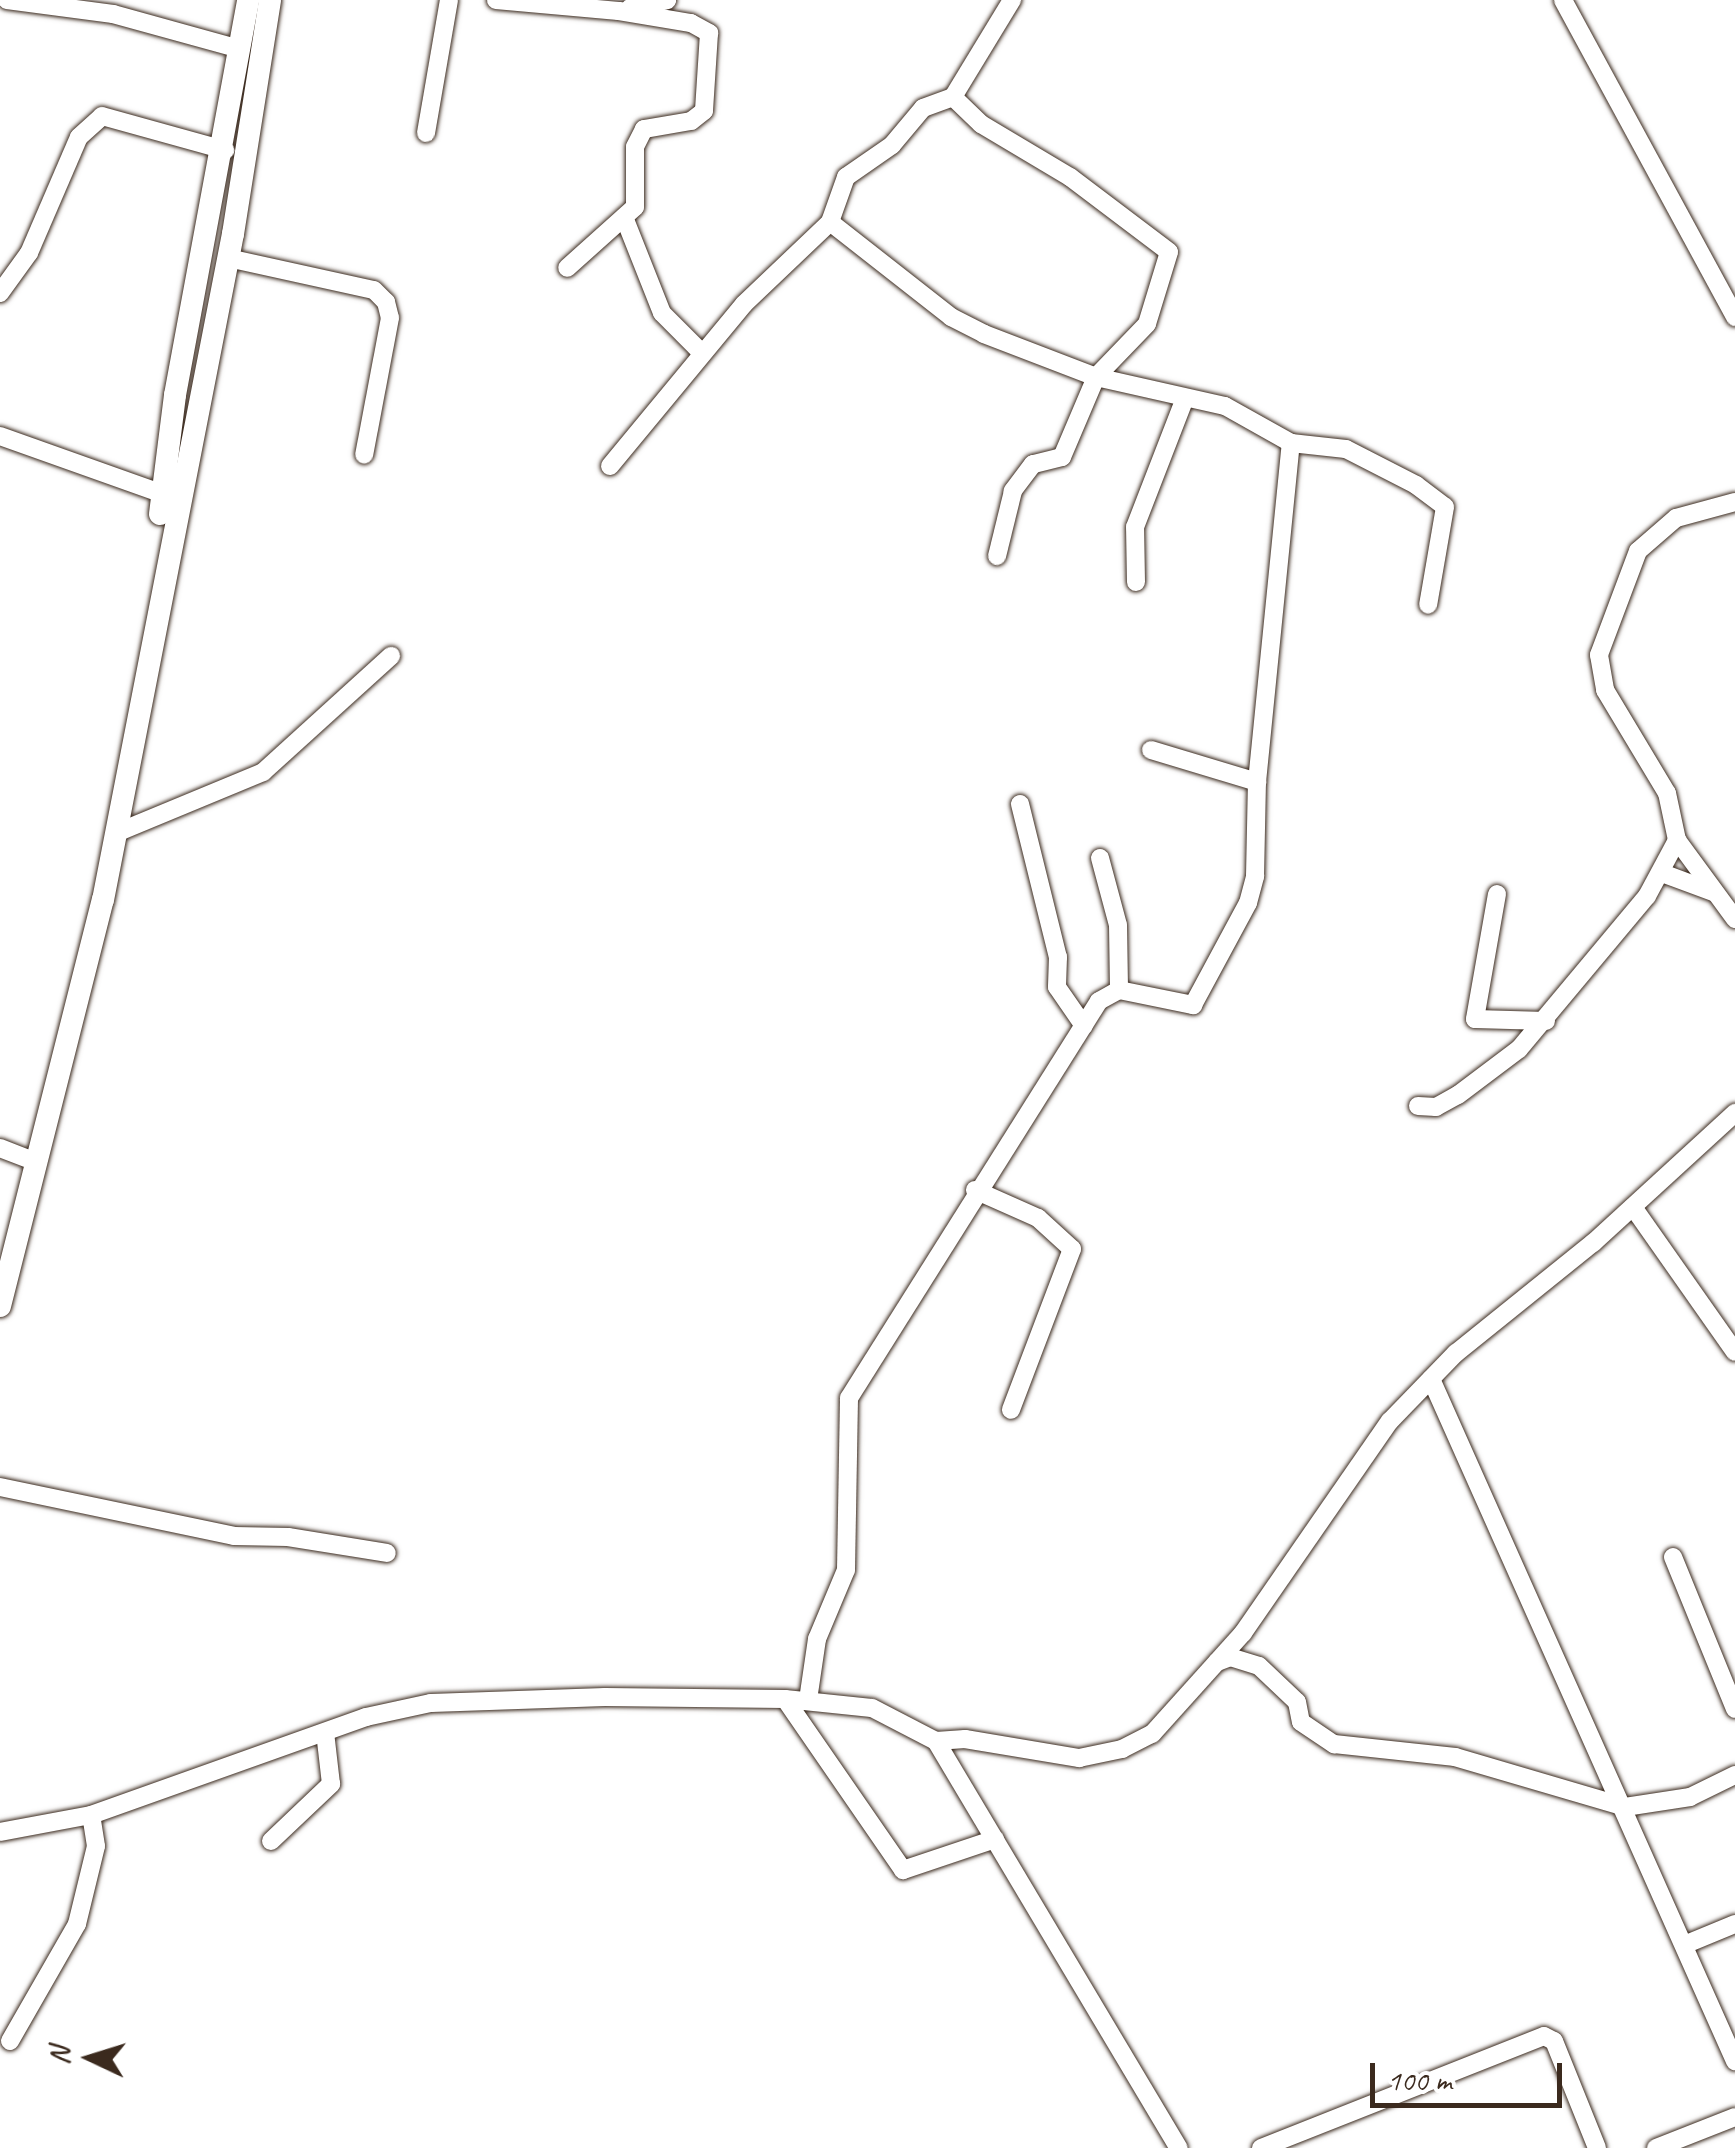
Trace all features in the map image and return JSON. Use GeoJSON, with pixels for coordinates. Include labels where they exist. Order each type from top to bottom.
{"type":"FeatureCollection","features":[{"type":"Feature","properties":{"kind":"main road"},"geometry":{"type":"LineString","coordinates":[[0,1305],[116,832],[171,497],[175,395],[226,150],[248,0]]}},
{"type":"Feature","properties":{"kind":"main road"},"geometry":{"type":"LineString","coordinates":[[0,1250],[26,1158],[93,873],[171,497],[228,258],[270,0]]}},
{"type":"Feature","properties":{"kind":"street"},"geometry":{"type":"LineString","coordinates":[[8,0],[113,14],[240,49]]}},
{"type":"Feature","properties":{"kind":"street"},"geometry":{"type":"LineString","coordinates":[[426,133],[449,0]]}},
{"type":"Feature","properties":{"kind":"street"},"geometry":{"type":"LineString","coordinates":[[496,0],[563,11],[619,10],[691,22],[709,34],[704,111],[691,122],[650,125],[638,137],[635,207],[567,268]]}},
{"type":"Feature","properties":{"kind":"street"},"geometry":{"type":"LineString","coordinates":[[619,10],[667,0]]}},
{"type":"Feature","properties":{"kind":"street"},"geometry":{"type":"LineString","coordinates":[[610,466],[702,353],[830,222],[846,177],[892,145],[924,108],[953,97],[1012,0]]}},
{"type":"Feature","properties":{"kind":"street"},"geometry":{"type":"LineString","coordinates":[[1562,0],[1735,317]]}},
{"type":"Feature","properties":{"kind":"street"},"geometry":{"type":"LineString","coordinates":[[953,97],[980,124],[1165,244],[1167,266],[1147,324],[1096,377],[1062,457],[1033,464],[1013,491],[997,556]]}},
{"type":"Feature","properties":{"kind":"street"},"geometry":{"type":"LineString","coordinates":[[0,293],[28,252],[80,138],[102,116],[226,150]]}},
{"type":"Feature","properties":{"kind":"street"},"geometry":{"type":"LineString","coordinates":[[624,217],[662,313],[702,353]]}},
{"type":"Feature","properties":{"kind":"street"},"geometry":{"type":"LineString","coordinates":[[830,222],[951,317],[1096,377],[1225,406],[1291,443],[1319,443],[1369,458],[1442,503],[1428,605]]}},
{"type":"Feature","properties":{"kind":"street"},"geometry":{"type":"LineString","coordinates":[[228,258],[374,290],[386,302],[390,318],[364,455]]}},
{"type":"Feature","properties":{"kind":"street"},"geometry":{"type":"LineString","coordinates":[[1136,582],[1134,527],[1185,398]]}},
{"type":"Feature","properties":{"kind":"street"},"geometry":{"type":"LineString","coordinates":[[0,436],[171,497]]}},
{"type":"Feature","properties":{"kind":"street"},"geometry":{"type":"LineString","coordinates":[[808,1700],[817,1638],[846,1570],[849,1398],[938,1261],[975,1190],[1043,1098],[1107,992],[1118,990],[1179,1006],[1202,996],[1255,876],[1257,782],[1291,443]]}},
{"type":"Feature","properties":{"kind":"street"},"geometry":{"type":"LineString","coordinates":[[1735,502],[1676,518],[1638,551],[1601,640],[1605,690],[1659,774],[1676,840],[1735,919]]}},
{"type":"Feature","properties":{"kind":"street"},"geometry":{"type":"LineString","coordinates":[[116,832],[263,772],[391,656]]}},
{"type":"Feature","properties":{"kind":"street"},"geometry":{"type":"LineString","coordinates":[[1150,750],[1257,782]]}},
{"type":"Feature","properties":{"kind":"street"},"geometry":{"type":"LineString","coordinates":[[1020,804],[1058,957],[1056,987],[1084,1026]]}},
{"type":"Feature","properties":{"kind":"street"},"geometry":{"type":"LineString","coordinates":[[1418,1106],[1436,1106],[1458,1095],[1546,1021],[1662,873],[1676,840]]}},
{"type":"Feature","properties":{"kind":"street"},"geometry":{"type":"LineString","coordinates":[[1100,858],[1118,926],[1118,990]]}},
{"type":"Feature","properties":{"kind":"street"},"geometry":{"type":"LineString","coordinates":[[1662,873],[1712,892]]}},
{"type":"Feature","properties":{"kind":"street"},"geometry":{"type":"LineString","coordinates":[[1497,894],[1475,1018],[1546,1021]]}},
{"type":"Feature","properties":{"kind":"street"},"geometry":{"type":"LineString","coordinates":[[936,1741],[966,1739],[1048,1758],[1122,1749],[1152,1734],[1216,1662],[1390,1421],[1431,1379],[1734,1116]]}},
{"type":"Feature","properties":{"kind":"street"},"geometry":{"type":"LineString","coordinates":[[0,1148],[26,1158]]}},
{"type":"Feature","properties":{"kind":"street"},"geometry":{"type":"LineString","coordinates":[[975,1190],[1038,1218],[1072,1250],[1011,1410]]}},
{"type":"Feature","properties":{"kind":"street"},"geometry":{"type":"LineString","coordinates":[[1633,1207],[1735,1352]]}},
{"type":"Feature","properties":{"kind":"street"},"geometry":{"type":"LineString","coordinates":[[1431,1379],[1735,2061]]}},
{"type":"Feature","properties":{"kind":"street"},"geometry":{"type":"LineString","coordinates":[[0,1488],[234,1536],[288,1537],[387,1553]]}},
{"type":"Feature","properties":{"kind":"street"},"geometry":{"type":"LineString","coordinates":[[1673,1557],[1735,1709]]}},
{"type":"Feature","properties":{"kind":"street"},"geometry":{"type":"LineString","coordinates":[[1216,1662],[1230,1657],[1259,1666],[1297,1702],[1301,1722],[1334,1744],[1455,1757],[1625,1807],[1690,1797],[1735,1774]]}},
{"type":"Feature","properties":{"kind":"street"},"geometry":{"type":"LineString","coordinates":[[0,1832],[91,1815],[325,1732],[431,1703],[482,1698],[785,1698],[872,1708],[936,1741],[1179,2148]]}},
{"type":"Feature","properties":{"kind":"street"},"geometry":{"type":"LineString","coordinates":[[785,1698],[903,1870],[995,1840]]}},
{"type":"Feature","properties":{"kind":"street"},"geometry":{"type":"LineString","coordinates":[[271,1841],[331,1784],[325,1732]]}},
{"type":"Feature","properties":{"kind":"street"},"geometry":{"type":"LineString","coordinates":[[954,1768],[966,1739]]}},
{"type":"Feature","properties":{"kind":"street"},"geometry":{"type":"LineString","coordinates":[[10,2041],[68,1945],[83,1907],[96,1846],[91,1815]]}},
{"type":"Feature","properties":{"kind":"street"},"geometry":{"type":"LineString","coordinates":[[1684,1945],[1735,1924]]}},
{"type":"Feature","properties":{"kind":"street"},"geometry":{"type":"LineString","coordinates":[[1261,2148],[1544,2036],[1554,2041],[1597,2148]]}},
{"type":"Feature","properties":{"kind":"street"},"geometry":{"type":"LineString","coordinates":[[1656,2148],[1735,2117]]}}]}
